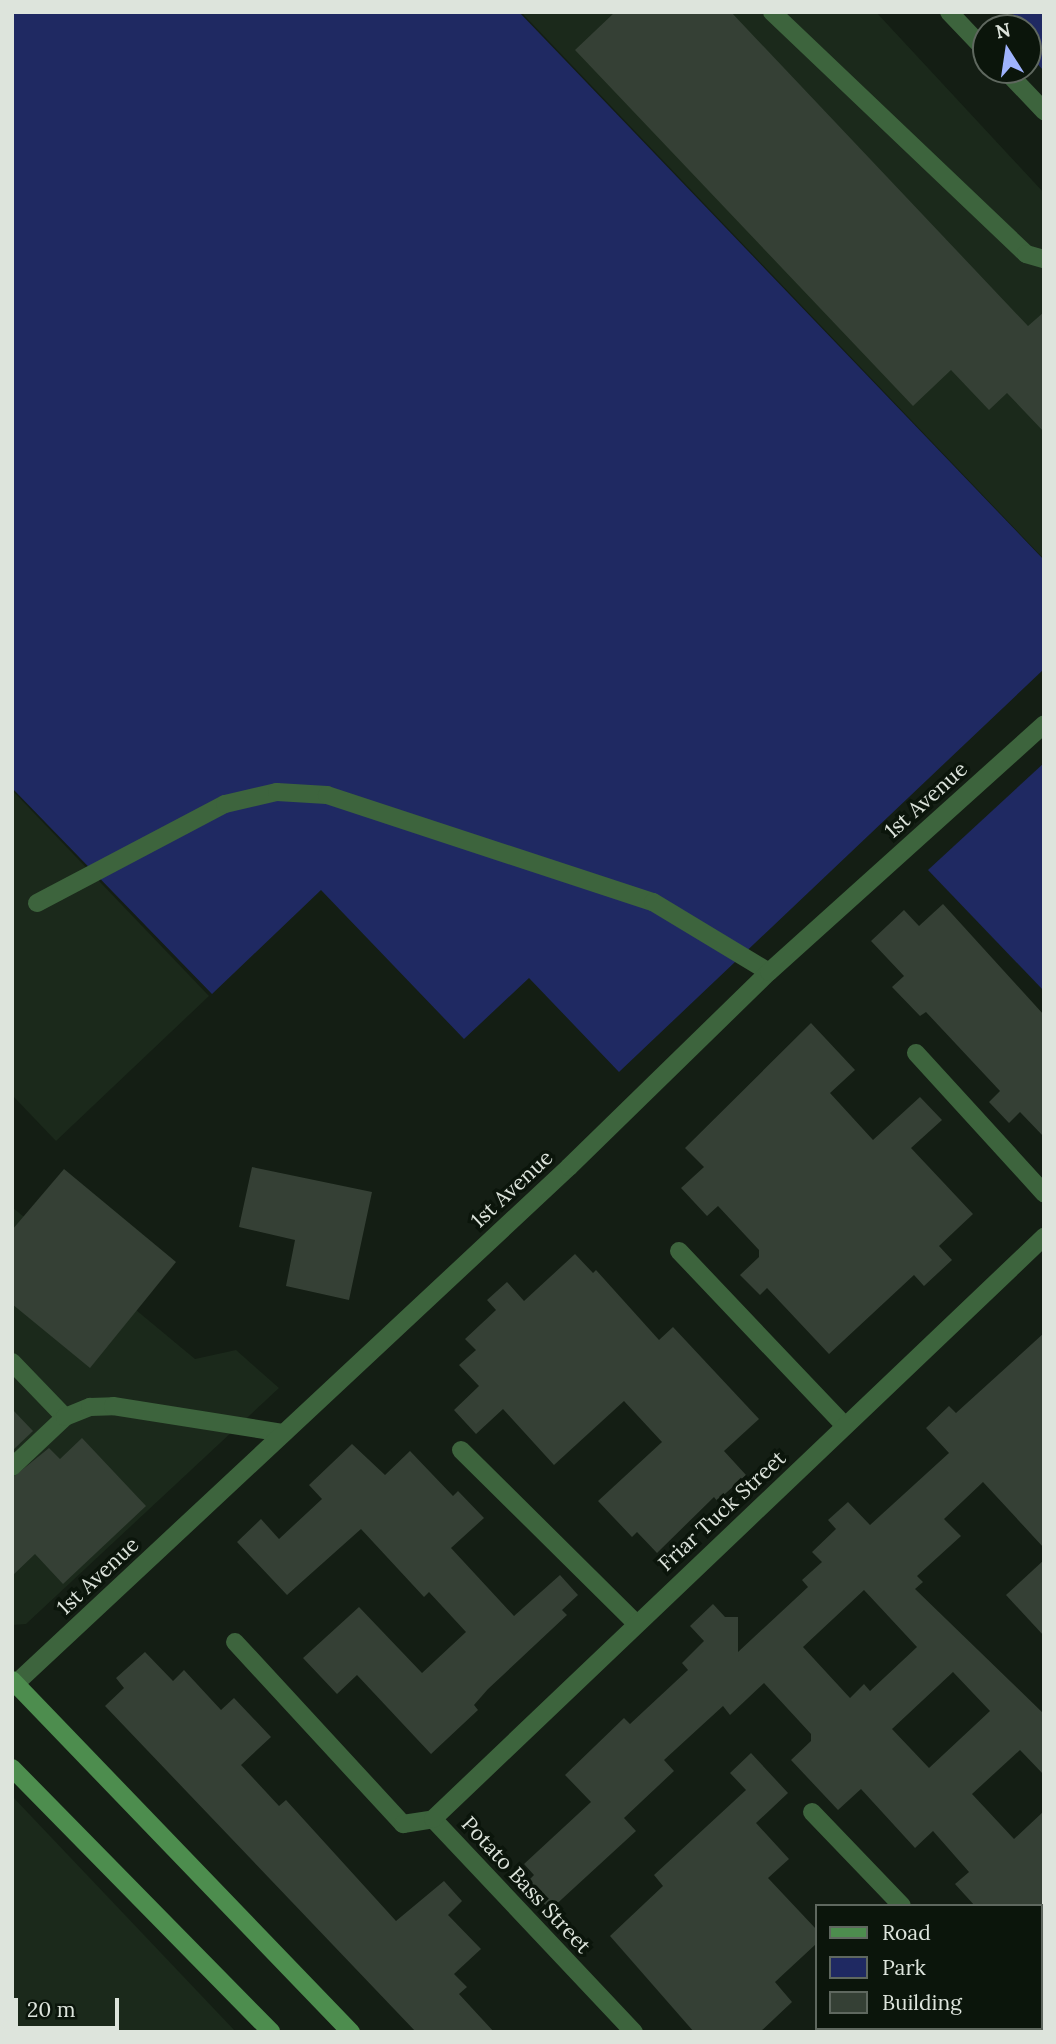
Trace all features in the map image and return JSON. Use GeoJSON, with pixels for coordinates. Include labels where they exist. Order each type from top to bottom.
{"type":"FeatureCollection","features":[{"type":"Feature","properties":{"kind":"street"},"geometry":{"type":"LineString","coordinates":[[772,12],[1026,254],[1044,259]]}},
{"type":"Feature","properties":{"kind":"street"},"geometry":{"type":"LineString","coordinates":[[949,12],[972,36]]}},
{"type":"Feature","properties":{"kind":"street"},"geometry":{"type":"LineString","coordinates":[[1018,84],[1044,111]]}},
{"type":"Feature","properties":{"kind":"street","name":"1st Avenue"},"geometry":{"type":"LineString","coordinates":[[13,1684],[284,1433],[769,972],[1044,724]]}},
{"type":"Feature","properties":{"kind":"street"},"geometry":{"type":"LineString","coordinates":[[37,903],[225,804],[277,792],[327,795],[653,902],[769,972]]}},
{"type":"Feature","properties":{"kind":"street"},"geometry":{"type":"LineString","coordinates":[[916,1053],[1044,1193]]}},
{"type":"Feature","properties":{"kind":"street","name":"Friar Tuck Street"},"geometry":{"type":"LineString","coordinates":[[433,1819],[1044,1237]]}},
{"type":"Feature","properties":{"kind":"street"},"geometry":{"type":"LineString","coordinates":[[679,1251],[845,1426]]}},
{"type":"Feature","properties":{"kind":"street"},"geometry":{"type":"LineString","coordinates":[[12,1362],[65,1417]]}},
{"type":"Feature","properties":{"kind":"street"},"geometry":{"type":"LineString","coordinates":[[12,1467],[65,1417],[90,1406],[113,1406],[284,1433]]}},
{"type":"Feature","properties":{"kind":"street"},"geometry":{"type":"LineString","coordinates":[[461,1450],[636,1623]]}},
{"type":"Feature","properties":{"kind":"street","name":"Potato Bass Street"},"geometry":{"type":"LineString","coordinates":[[235,1642],[403,1824],[433,1819],[634,2032]]}},
{"type":"Feature","properties":{"kind":"street"},"geometry":{"type":"LineString","coordinates":[[13,1684],[351,2032]]}},
{"type":"Feature","properties":{"kind":"street"},"geometry":{"type":"LineString","coordinates":[[12,1768],[271,2032]]}},
{"type":"Feature","properties":{"kind":"street"},"geometry":{"type":"LineString","coordinates":[[812,1812],[900,1904]]}},
{"type":"Feature","properties":{"kind":"shaded area"},"geometry":{"type":"Polygon","coordinates":[[[521,12],[876,12],[1044,193],[1044,559],[521,12]]]}},
{"type":"Feature","properties":{"kind":"shaded area"},"geometry":{"type":"Polygon","coordinates":[[[12,790],[209,996],[56,1141],[12,1095],[12,790]]]}},
{"type":"Feature","properties":{"kind":"shaded area"},"geometry":{"type":"Polygon","coordinates":[[[12,1207],[195,1359],[236,1350],[279,1388],[26,1624],[12,1625],[12,1207]]]}},
{"type":"Feature","properties":{"kind":"shaded area"},"geometry":{"type":"Polygon","coordinates":[[[12,1796],[236,2032],[12,2032],[12,1796]]]}},
{"type":"Feature","properties":{"kind":"green space"},"geometry":{"type":"Polygon","coordinates":[[[12,12],[519,12],[1044,560],[1044,669],[619,1072],[529,978],[464,1039],[321,890],[212,994],[12,788],[12,12]]]}},
{"type":"Feature","properties":{"kind":"green space"},"geometry":{"type":"Polygon","coordinates":[[[1044,12],[1044,71],[1042,14],[1014,14],[1044,12]]]}},
{"type":"Feature","properties":{"kind":"green space"},"geometry":{"type":"Polygon","coordinates":[[[1044,763],[1044,991],[928,870],[1044,763]]]}},
{"type":"Feature","properties":{"kind":"building"},"geometry":{"type":"Polygon","coordinates":[[[615,12],[731,12],[1028,326],[1044,312],[1044,432],[1007,393],[989,410],[951,370],[913,406],[575,50],[615,12]]]}},
{"type":"Feature","properties":{"kind":"building"},"geometry":{"type":"Polygon","coordinates":[[[943,904],[1044,1015],[1044,1137],[1020,1112],[1009,1123],[989,1102],[1000,1091],[926,1012],[920,1016],[892,987],[904,976],[871,941],[904,910],[919,926],[943,904]]]}},
{"type":"Feature","properties":{"kind":"building"},"geometry":{"type":"Polygon","coordinates":[[[811,1023],[855,1070],[830,1093],[873,1140],[920,1097],[942,1120],[911,1148],[973,1214],[939,1246],[952,1260],[924,1286],[914,1275],[829,1354],[767,1288],[760,1295],[740,1275],[759,1257],[759,1250],[718,1206],[707,1216],[681,1188],[704,1167],[685,1148],[811,1023]]]}},
{"type":"Feature","properties":{"kind":"building"},"geometry":{"type":"Polygon","coordinates":[[[252,1167],[372,1192],[349,1300],[286,1286],[295,1240],[239,1227],[252,1167]]]}},
{"type":"Feature","properties":{"kind":"building"},"geometry":{"type":"Polygon","coordinates":[[[64,1169],[176,1262],[90,1368],[12,1304],[12,1230],[64,1169]]]}},
{"type":"Feature","properties":{"kind":"building"},"geometry":{"type":"Polygon","coordinates":[[[575,1254],[593,1273],[596,1270],[659,1340],[673,1327],[759,1419],[724,1451],[746,1475],[717,1501],[714,1497],[657,1553],[637,1532],[632,1537],[598,1501],[662,1442],[624,1401],[554,1465],[503,1409],[476,1434],[454,1410],[479,1386],[459,1365],[476,1350],[465,1339],[496,1310],[487,1300],[507,1282],[524,1301],[575,1254]]]}},
{"type":"Feature","properties":{"kind":"building"},"geometry":{"type":"Polygon","coordinates":[[[1044,1333],[1044,1548],[983,1482],[944,1519],[961,1536],[917,1576],[923,1582],[915,1589],[1044,1714],[1044,1775],[1020,1750],[972,1794],[1014,1839],[1044,1811],[1044,1906],[973,1904],[955,1884],[969,1872],[933,1831],[915,1848],[861,1789],[838,1810],[791,1760],[811,1741],[811,1734],[764,1683],[730,1715],[723,1706],[664,1760],[674,1771],[624,1818],[636,1831],[550,1910],[525,1884],[534,1875],[524,1864],[591,1802],[565,1775],[624,1718],[630,1724],[688,1670],[682,1663],[704,1641],[690,1626],[713,1604],[725,1617],[738,1617],[738,1652],[808,1587],[802,1580],[822,1562],[812,1552],[836,1529],[828,1520],[848,1502],[870,1525],[949,1453],[926,1428],[949,1406],[956,1413],[1044,1333]],[[864,1590],[803,1647],[850,1698],[864,1684],[870,1691],[917,1647],[864,1590]],[[953,1672],[892,1729],[929,1768],[990,1711],[953,1672]]]}},
{"type":"Feature","properties":{"kind":"building"},"geometry":{"type":"Polygon","coordinates":[[[12,1409],[33,1431],[12,1451],[12,1409]]]}},
{"type":"Feature","properties":{"kind":"building"},"geometry":{"type":"Polygon","coordinates":[[[82,1438],[146,1506],[63,1584],[35,1554],[12,1576],[12,1478],[49,1448],[60,1459],[82,1438]]]}},
{"type":"Feature","properties":{"kind":"building"},"geometry":{"type":"Polygon","coordinates":[[[352,1444],[385,1475],[410,1451],[453,1496],[458,1491],[484,1518],[451,1548],[514,1616],[560,1575],[578,1595],[562,1610],[567,1615],[488,1689],[474,1705],[478,1710],[431,1754],[357,1675],[337,1694],[303,1658],[359,1607],[422,1673],[466,1632],[429,1592],[424,1597],[361,1529],[287,1595],[237,1542],[261,1519],[279,1539],[322,1499],[309,1485],[352,1444]]]}},
{"type":"Feature","properties":{"kind":"building"},"geometry":{"type":"Polygon","coordinates":[[[1044,1560],[1044,1636],[1006,1595],[1044,1560]]]}},
{"type":"Feature","properties":{"kind":"building"},"geometry":{"type":"Polygon","coordinates":[[[145,1652],[173,1681],[184,1670],[221,1710],[234,1698],[271,1737],[241,1765],[279,1806],[286,1800],[396,1921],[444,1881],[462,1901],[448,1915],[481,1949],[454,1974],[467,1987],[459,1994],[494,2032],[416,2032],[105,1706],[124,1688],[116,1678],[145,1652]]]}},
{"type":"Feature","properties":{"kind":"building"},"geometry":{"type":"Polygon","coordinates":[[[751,1753],[788,1793],[756,1823],[789,1859],[768,1878],[814,1927],[814,1946],[775,1982],[792,2002],[760,2032],[694,2032],[610,1936],[663,1886],[654,1875],[746,1790],[730,1773],[751,1753]]]}}]}
